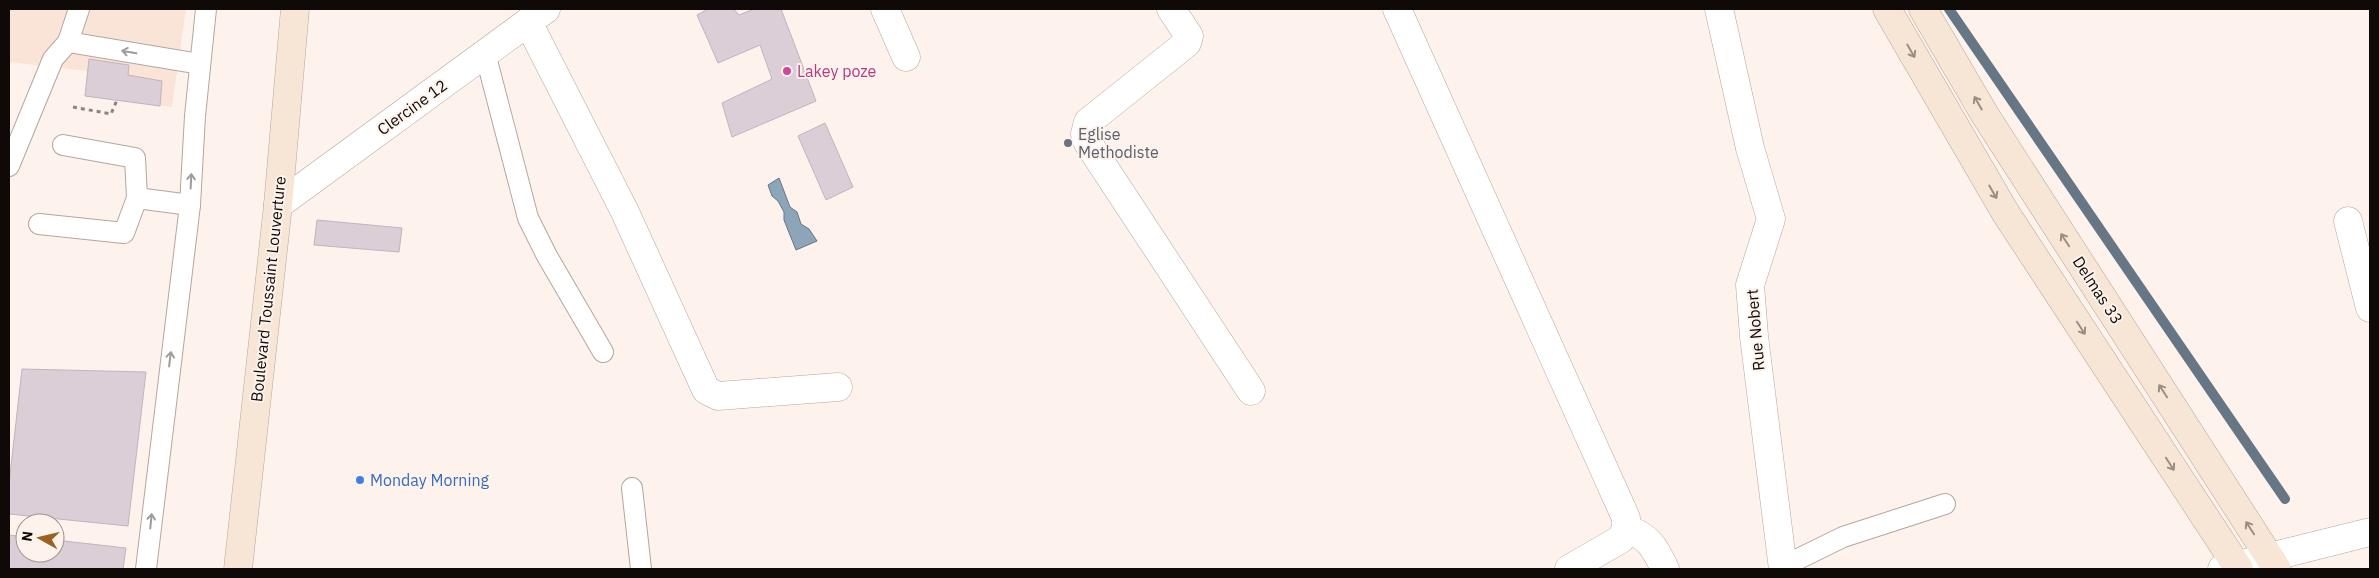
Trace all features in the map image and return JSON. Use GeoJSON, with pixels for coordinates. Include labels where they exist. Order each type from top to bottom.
{"type":"FeatureCollection","features":[{"type":"Feature","properties":{"kind":"main road","name":"Boulevard Toussaint Louverture"},"geometry":{"type":"LineString","coordinates":[[238,569],[278,205],[295,9]]}},
{"type":"Feature","properties":{"kind":"main road"},"geometry":{"type":"LineString","coordinates":[[1887,9],[2005,212],[2233,568]]}},
{"type":"Feature","properties":{"kind":"main road","name":"Delmas 33"},"geometry":{"type":"LineString","coordinates":[[1923,9],[1985,115],[2273,563]]}},
{"type":"Feature","properties":{"kind":"street"},"geometry":{"type":"LineString","coordinates":[[885,9],[906,57]]}},
{"type":"Feature","properties":{"kind":"street"},"geometry":{"type":"LineString","coordinates":[[1171,9],[1189,36],[1187,43],[1088,122],[1085,134],[1088,143],[1251,390]]}},
{"type":"Feature","properties":{"kind":"street"},"geometry":{"type":"LineString","coordinates":[[1397,9],[1626,518],[1626,528],[1621,539],[1569,569]]}},
{"type":"Feature","properties":{"kind":"street","name":"Rue Nobert"},"geometry":{"type":"LineString","coordinates":[[1719,9],[1750,148],[1771,219],[1750,285],[1754,336],[1782,568]]}},
{"type":"Feature","properties":{"kind":"street","name":"Clercine 12"},"geometry":{"type":"LineString","coordinates":[[278,205],[537,15]]}},
{"type":"Feature","properties":{"kind":"street"},"geometry":{"type":"LineString","coordinates":[[537,15],[706,390],[718,396],[838,387]]}},
{"type":"Feature","properties":{"kind":"street"},"geometry":{"type":"LineString","coordinates":[[2348,222],[2370,308]]}},
{"type":"Feature","properties":{"kind":"street"},"geometry":{"type":"LineString","coordinates":[[1626,528],[1641,533],[1656,550],[1665,569]]}},
{"type":"Feature","properties":{"kind":"street"},"geometry":{"type":"LineString","coordinates":[[2233,568],[2273,563],[2370,532]]}},
{"type":"Feature","properties":{"kind":"lane"},"geometry":{"type":"LineString","coordinates":[[9,166],[15,132],[53,59],[68,42],[79,9]]}},
{"type":"Feature","properties":{"kind":"lane"},"geometry":{"type":"LineString","coordinates":[[146,569],[190,205],[200,64],[206,9]]}},
{"type":"Feature","properties":{"kind":"lane"},"geometry":{"type":"LineString","coordinates":[[68,42],[200,64]]}},
{"type":"Feature","properties":{"kind":"lane"},"geometry":{"type":"LineString","coordinates":[[484,53],[528,218],[547,256],[603,352]]}},
{"type":"Feature","properties":{"kind":"lane"},"geometry":{"type":"LineString","coordinates":[[39,224],[124,233],[138,198],[135,158],[63,145]]}},
{"type":"Feature","properties":{"kind":"lane"},"geometry":{"type":"LineString","coordinates":[[138,198],[190,205]]}},
{"type":"Feature","properties":{"kind":"lane"},"geometry":{"type":"LineString","coordinates":[[632,488],[641,569]]}},
{"type":"Feature","properties":{"kind":"lane"},"geometry":{"type":"LineString","coordinates":[[1782,568],[1844,537],[1945,504]]}},
{"type":"Feature","properties":{"kind":"path"},"geometry":{"type":"LineString","coordinates":[[73,107],[111,114],[117,100]]}},
{"type":"Feature","properties":{"kind":"shaded area"},"geometry":{"type":"Polygon","coordinates":[[[9,9],[186,9],[172,107],[85,96],[87,71],[9,62],[9,9]]]}},
{"type":"Feature","properties":{"kind":"water"},"geometry":{"type":"Polygon","coordinates":[[[779,178],[790,207],[797,212],[801,224],[809,229],[817,241],[796,250],[784,220],[784,212],[778,201],[772,196],[768,185],[779,178]]]}},
{"type":"Feature","properties":{"kind":"building","name":"Lakey poze"},"geometry":{"type":"Polygon","coordinates":[[[708,9],[734,9],[739,15],[754,9],[781,9],[816,101],[732,137],[722,103],[772,79],[760,45],[718,63],[697,15],[708,9]]]}},
{"type":"Feature","properties":{"kind":"building"},"geometry":{"type":"Polygon","coordinates":[[[89,59],[129,65],[128,75],[162,81],[160,106],[85,96],[89,59]]]}},
{"type":"Feature","properties":{"kind":"building"},"geometry":{"type":"Polygon","coordinates":[[[825,123],[853,187],[826,200],[798,136],[825,123]]]}},
{"type":"Feature","properties":{"kind":"building"},"geometry":{"type":"Polygon","coordinates":[[[317,220],[402,228],[399,252],[314,245],[317,220]]]}},
{"type":"Feature","properties":{"kind":"building"},"geometry":{"type":"Polygon","coordinates":[[[22,369],[146,372],[128,526],[65,520],[65,513],[9,514],[9,484],[22,369]]]}},
{"type":"Feature","properties":{"kind":"building"},"geometry":{"type":"Polygon","coordinates":[[[9,535],[15,536],[15,563],[65,563],[65,541],[126,548],[123,569],[9,569],[9,535]]]}},
{"type":"Feature","properties":{"kind":"waterway"},"geometry":{"type":"LineString","coordinates":[[1949,9],[2285,499]]}},
{"type":"Feature","properties":{"kind":"place","name":"Lakey poze"},"geometry":{"type":"Point","coordinates":[787,71]}},
{"type":"Feature","properties":{"kind":"place","name":"Eglise Methodiste"},"geometry":{"type":"Point","coordinates":[1068,143]}},
{"type":"Feature","properties":{"kind":"place","name":"Monday Morning"},"geometry":{"type":"Point","coordinates":[360,480]}}]}
